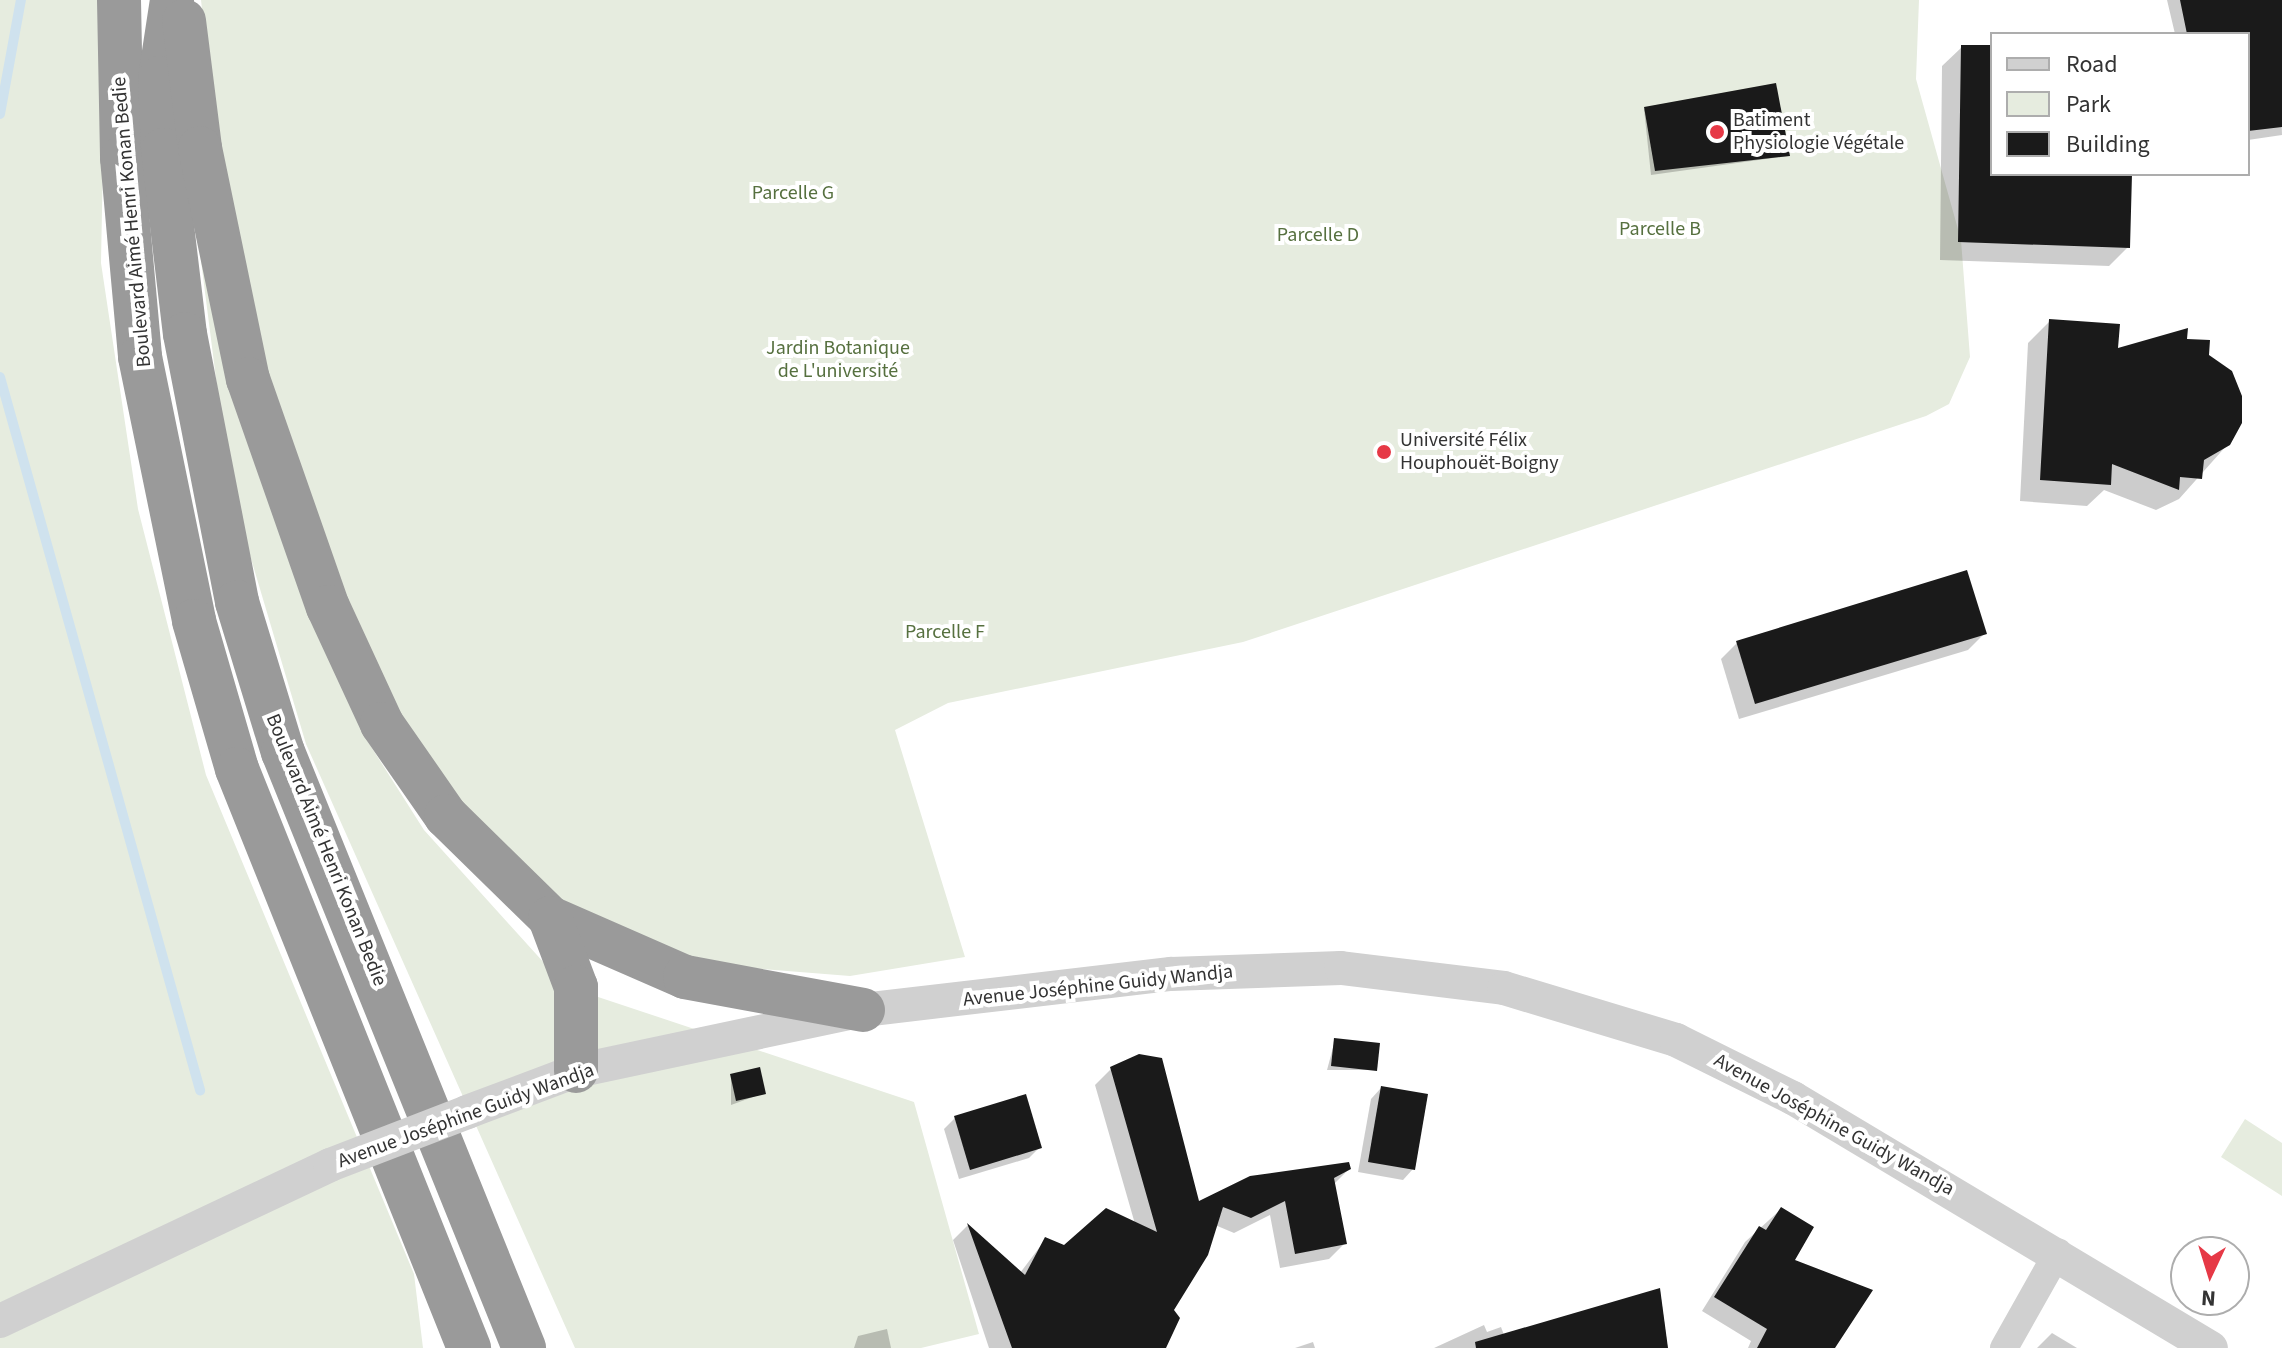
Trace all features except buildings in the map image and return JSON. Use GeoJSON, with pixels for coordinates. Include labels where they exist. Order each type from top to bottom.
{"type":"FeatureCollection","features":[{"type":"Feature","properties":{"kind":"highway","name":"Boulevard Aimé Henri Konan Bedie"},"geometry":{"type":"LineString","coordinates":[[119,0],[122,158],[140,357],[194,621],[237,769],[464,1342]]}},
{"type":"Feature","properties":{"kind":"highway","name":"Boulevard Aimé Henri Konan Bedie"},"geometry":{"type":"LineString","coordinates":[[172,0],[160,78],[163,150],[185,334],[237,602],[283,752],[524,1348]]}},
{"type":"Feature","properties":{"kind":"highway"},"geometry":{"type":"LineString","coordinates":[[181,0],[200,148],[248,379],[328,607],[382,724],[446,816],[550,918],[685,977],[863,1010]]}},
{"type":"Feature","properties":{"kind":"highway"},"geometry":{"type":"LineString","coordinates":[[550,918],[576,987],[576,1071]]}},
{"type":"Feature","properties":{"kind":"street","name":"Avenue Joséphine Guidy Wandja"},"geometry":{"type":"LineString","coordinates":[[0,1321],[330,1165],[576,1071],[863,1010],[1171,974],[1341,968],[1504,988],[1676,1040],[1793,1098],[2058,1252],[2211,1348]]}},
{"type":"Feature","properties":{"kind":"street"},"geometry":{"type":"LineString","coordinates":[[2004,1348],[2058,1252]]}},
{"type":"Feature","properties":{"kind":"green space"},"geometry":{"type":"Polygon","coordinates":[[[0,0],[106,0],[101,263],[138,509],[206,775],[414,1274],[423,1348],[0,1348],[0,0]]]}},
{"type":"Feature","properties":{"kind":"green space","name":"Jardin Botanique de L'université"},"geometry":{"type":"Polygon","coordinates":[[[201,0],[1919,0],[1916,79],[1961,240],[1970,357],[1949,404],[1926,416],[1243,642],[948,703],[895,730],[965,957],[850,976],[689,963],[616,934],[557,896],[460,805],[398,711],[347,601],[265,371],[216,137],[201,0]]]}},
{"type":"Feature","properties":{"kind":"green space"},"geometry":{"type":"Polygon","coordinates":[[[200,253],[363,734],[424,830],[565,986],[914,1102],[979,1334],[921,1348],[575,1348],[306,744],[230,488],[200,253]]]}},
{"type":"Feature","properties":{"kind":"green space"},"geometry":{"type":"Polygon","coordinates":[[[2245,1119],[2282,1143],[2282,1196],[2221,1157],[2245,1119]]]}},
{"type":"Feature","properties":{"kind":"waterway"},"geometry":{"type":"LineString","coordinates":[[0,114],[21,0]]}},
{"type":"Feature","properties":{"kind":"waterway"},"geometry":{"type":"LineString","coordinates":[[0,377],[200,1090]]}},
{"type":"Feature","properties":{"kind":"place","name":"Batiment Physiologie Végétale"},"geometry":{"type":"Point","coordinates":[1717,132]}},
{"type":"Feature","properties":{"kind":"place","name":"Université Félix Houphouët-Boigny"},"geometry":{"type":"Point","coordinates":[1384,452]}},
{"type":"Feature","properties":{"kind":"park label","name":"Parcelle G"},"geometry":{"type":"Point","coordinates":[793,193]}},
{"type":"Feature","properties":{"kind":"park label","name":"Parcelle B"},"geometry":{"type":"Point","coordinates":[1660,229]}},
{"type":"Feature","properties":{"kind":"park label","name":"Parcelle D"},"geometry":{"type":"Point","coordinates":[1318,235]}},
{"type":"Feature","properties":{"kind":"park label","name":"Parcelle F"},"geometry":{"type":"Point","coordinates":[945,632]}}]}
